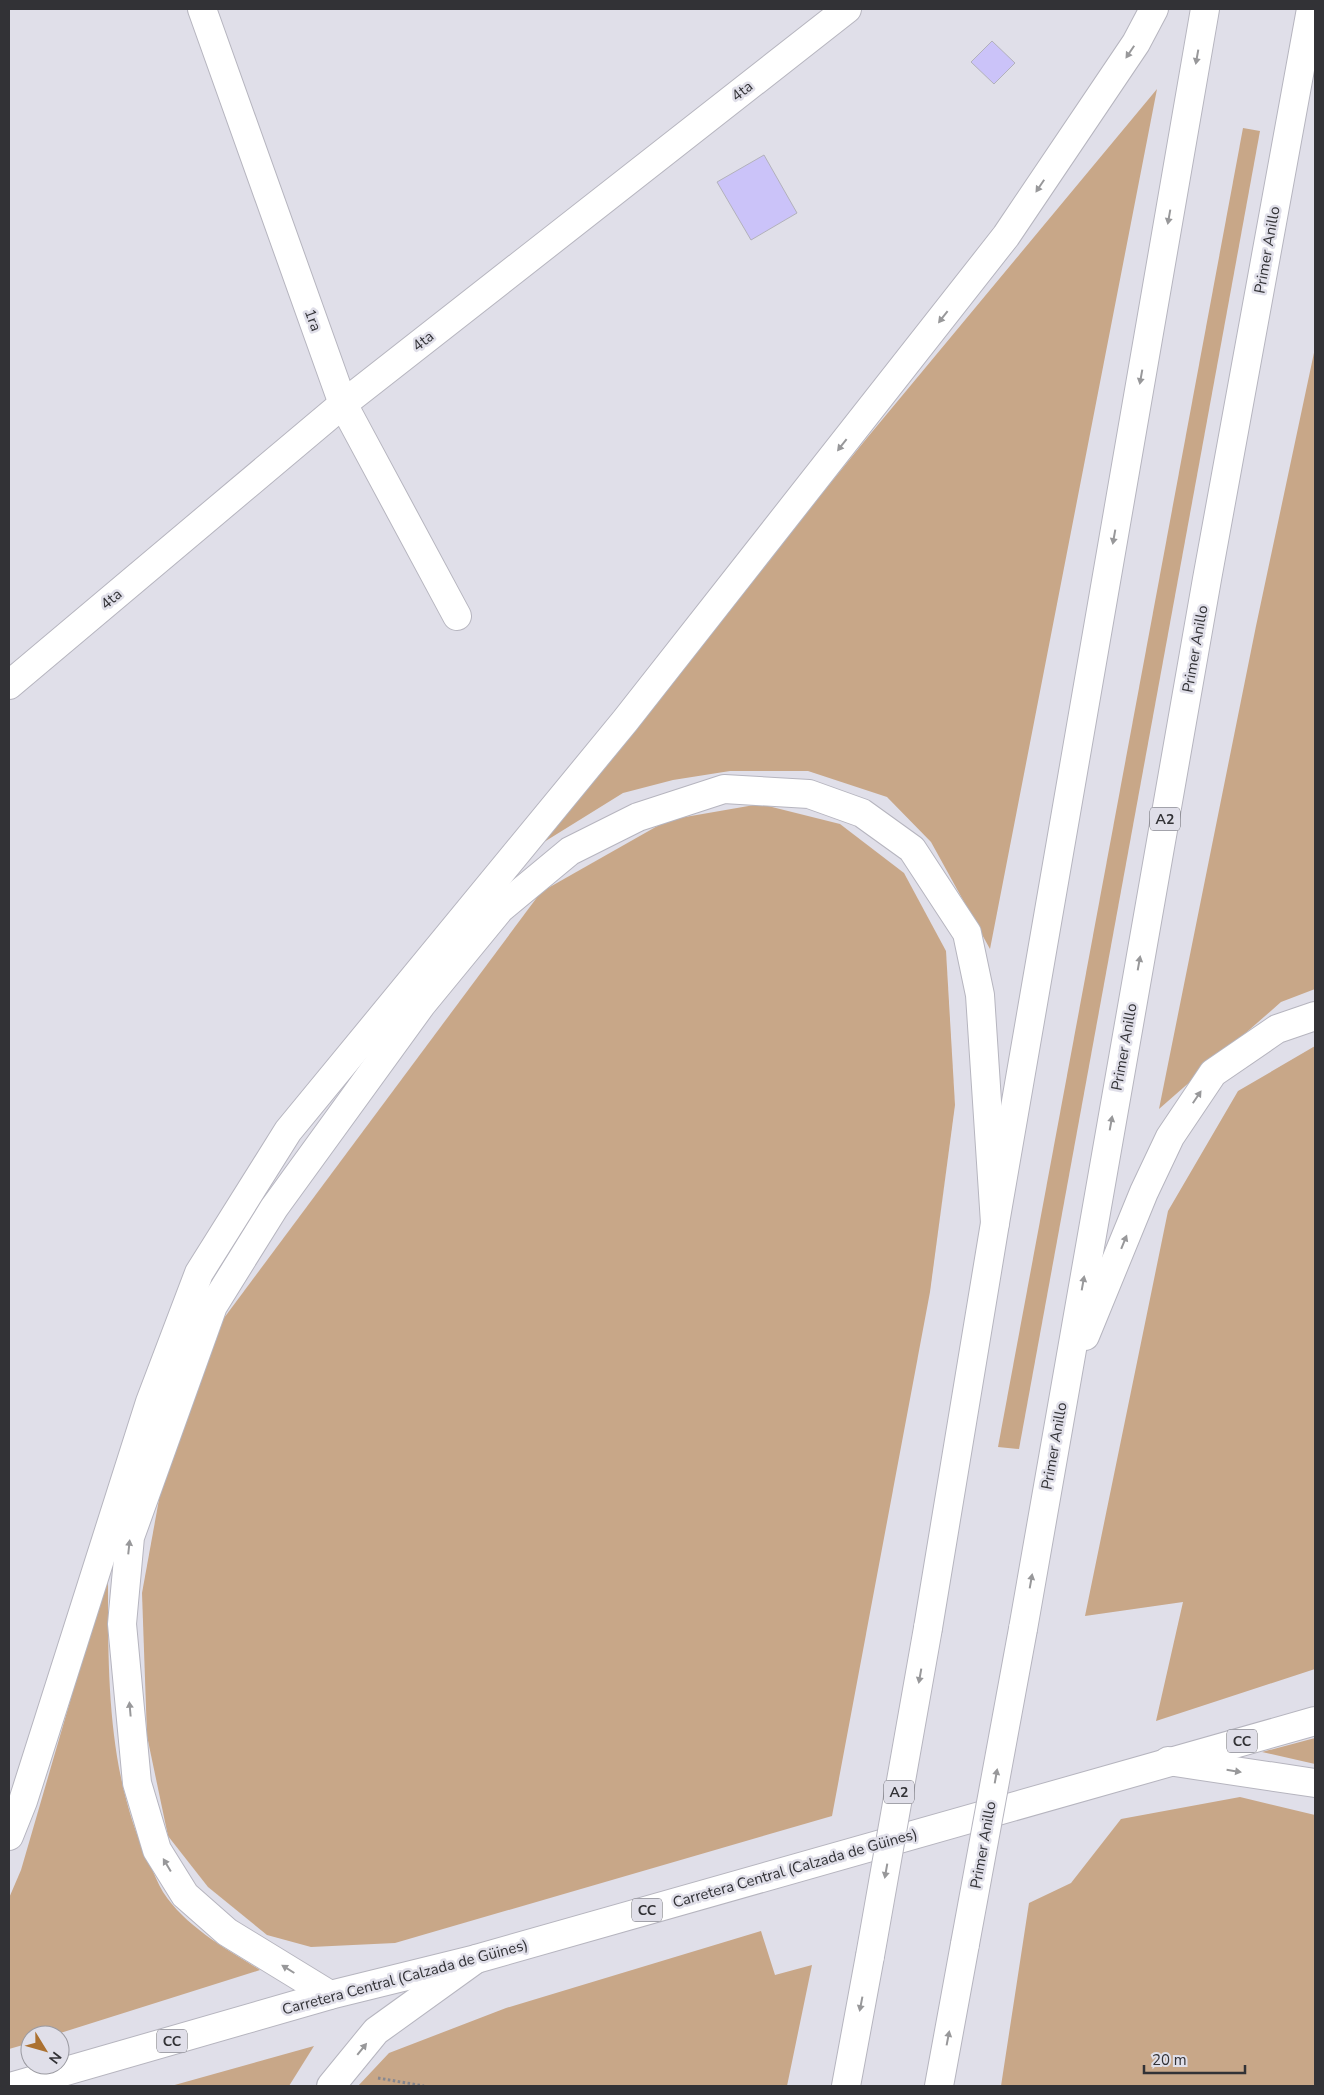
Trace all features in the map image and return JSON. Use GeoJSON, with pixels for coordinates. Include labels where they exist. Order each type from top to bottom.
{"type":"FeatureCollection","features":[{"type":"Feature","properties":{"kind":"main road","name":"1ra"},"geometry":{"type":"LineString","coordinates":[[202,9],[343,404],[457,616]]}},
{"type":"Feature","properties":{"kind":"main road","name":"4ta"},"geometry":{"type":"LineString","coordinates":[[9,685],[343,404],[847,9]]}},
{"type":"Feature","properties":{"kind":"main road"},"geometry":{"type":"LineString","coordinates":[[9,1836],[23,1801],[150,1402],[204,1264],[288,1131],[625,721],[1006,236],[1136,43],[1154,9]]}},
{"type":"Feature","properties":{"kind":"main road","name":"A2"},"geometry":{"type":"LineString","coordinates":[[846,2086],[928,1628],[995,1223],[1205,9]]}},
{"type":"Feature","properties":{"kind":"main road","name":"Primer Anillo"},"geometry":{"type":"LineString","coordinates":[[938,2086],[1023,1629],[1065,1384],[1311,9]]}},
{"type":"Feature","properties":{"kind":"main road"},"geometry":{"type":"LineString","coordinates":[[330,1995],[227,1932],[185,1896],[158,1850],[137,1783],[122,1624],[130,1537],[213,1306],[274,1208],[399,1035],[500,909],[570,851],[638,817],[724,789],[809,794],[862,812],[912,849],[968,933],[980,995],[995,1223]]}},
{"type":"Feature","properties":{"kind":"main road"},"geometry":{"type":"LineString","coordinates":[[1065,1384],[1144,1192],[1170,1137],[1213,1073],[1277,1029],[1315,1016]]}},
{"type":"Feature","properties":{"kind":"main road","name":"Carretera Central (Calzada de Güines)"},"geometry":{"type":"LineString","coordinates":[[14,2086],[330,1995],[476,1959],[1168,1761],[1315,1721]]}},
{"type":"Feature","properties":{"kind":"main road"},"geometry":{"type":"LineString","coordinates":[[1168,1761],[1315,1783]]}},
{"type":"Feature","properties":{"kind":"main road"},"geometry":{"type":"LineString","coordinates":[[337,2079],[376,2031],[476,1959]]}},
{"type":"Feature","properties":{"kind":"path"},"geometry":{"type":"LineString","coordinates":[[337,2079],[424,2086]]}},
{"type":"Feature","properties":{"kind":"shaded area"},"geometry":{"type":"Polygon","coordinates":[[[1157,89],[990,949],[931,842],[887,797],[808,771],[730,771],[673,780],[623,793],[536,847],[867,438],[1157,89]]]}},
{"type":"Feature","properties":{"kind":"shaded area"},"geometry":{"type":"Polygon","coordinates":[[[1243,128],[1260,131],[1019,1449],[998,1447],[1243,128]]]}},
{"type":"Feature","properties":{"kind":"shaded area"},"geometry":{"type":"Polygon","coordinates":[[[1315,348],[1315,989],[1281,1002],[1159,1109],[1256,626],[1315,348]]]}},
{"type":"Feature","properties":{"kind":"shaded area"},"geometry":{"type":"Polygon","coordinates":[[[760,804],[840,824],[904,873],[946,951],[955,1105],[930,1292],[832,1816],[395,1943],[311,1947],[267,1935],[208,1887],[168,1836],[147,1736],[142,1593],[160,1494],[224,1318],[541,892],[668,820],[760,804]]]}},
{"type":"Feature","properties":{"kind":"shaded area"},"geometry":{"type":"Polygon","coordinates":[[[1315,1046],[1315,1669],[1156,1721],[1183,1602],[1085,1616],[1168,1211],[1238,1091],[1315,1046]]]}},
{"type":"Feature","properties":{"kind":"shaded area"},"geometry":{"type":"Polygon","coordinates":[[[108,1571],[108,1645],[112,1721],[117,1758],[136,1830],[159,1886],[172,1904],[207,1936],[260,1970],[70,2030],[70,2025],[20,2025],[20,2046],[9,2049],[9,1898],[21,1870],[108,1571]]]}},
{"type":"Feature","properties":{"kind":"shaded area"},"geometry":{"type":"Polygon","coordinates":[[[1315,1738],[1315,1764],[1262,1752],[1315,1738]]]}},
{"type":"Feature","properties":{"kind":"shaded area"},"geometry":{"type":"Polygon","coordinates":[[[1240,1797],[1315,1815],[1315,2086],[1001,2086],[1029,1903],[1071,1883],[1121,1819],[1240,1797]]]}},
{"type":"Feature","properties":{"kind":"shaded area"},"geometry":{"type":"Polygon","coordinates":[[[761,1931],[775,1975],[812,1965],[787,2086],[358,2086],[389,2053],[506,2008],[761,1931]]]}},
{"type":"Feature","properties":{"kind":"shaded area"},"geometry":{"type":"Polygon","coordinates":[[[314,2046],[289,2086],[171,2086],[314,2046]]]}},
{"type":"Feature","properties":{"kind":"building"},"geometry":{"type":"Polygon","coordinates":[[[992,41],[1015,63],[994,84],[971,62],[992,41]]]}},
{"type":"Feature","properties":{"kind":"building"},"geometry":{"type":"Polygon","coordinates":[[[764,155],[797,213],[751,240],[717,182],[764,155]]]}}]}
